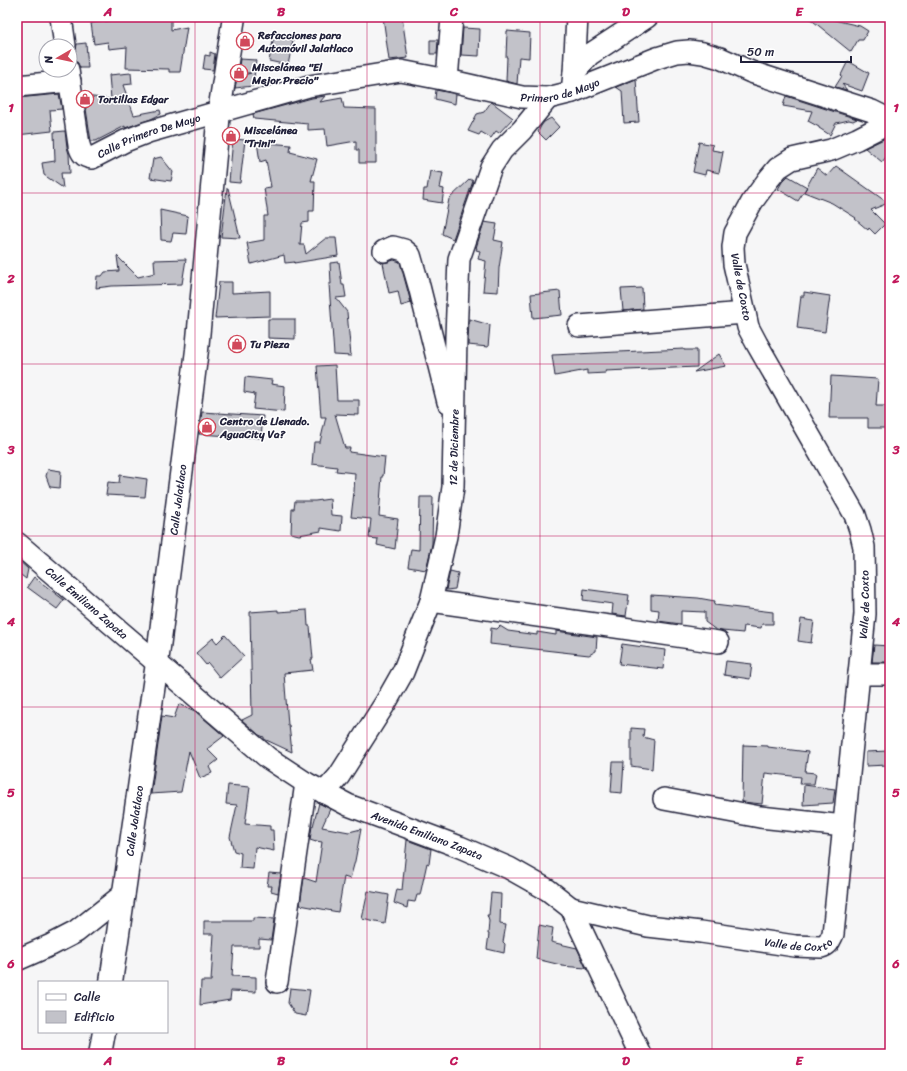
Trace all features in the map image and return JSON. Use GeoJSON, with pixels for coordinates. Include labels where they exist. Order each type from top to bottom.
{"type":"FeatureCollection","features":[{"type":"Feature","properties":{"kind":"main road","name":"Calle Jalatlaco"},"geometry":{"type":"LineString","coordinates":[[112,981],[157,663],[197,350],[219,112],[234,17]]}},
{"type":"Feature","properties":{"kind":"main road"},"geometry":{"type":"LineString","coordinates":[[100,1054],[104,1033]]}},
{"type":"Feature","properties":{"kind":"street"},"geometry":{"type":"LineString","coordinates":[[61,17],[64,38]]}},
{"type":"Feature","properties":{"kind":"street"},"geometry":{"type":"LineString","coordinates":[[446,80],[452,17]]}},
{"type":"Feature","properties":{"kind":"street"},"geometry":{"type":"LineString","coordinates":[[573,83],[577,17]]}},
{"type":"Feature","properties":{"kind":"street"},"geometry":{"type":"LineString","coordinates":[[573,83],[589,55],[647,17]]}},
{"type":"Feature","properties":{"kind":"street","name":"Primero de Mayo"},"geometry":{"type":"LineString","coordinates":[[219,112],[309,86],[401,72],[446,80],[522,97],[548,98],[573,83],[677,52],[689,51],[720,58],[751,72],[872,111],[890,121]]}},
{"type":"Feature","properties":{"kind":"street"},"geometry":{"type":"LineString","coordinates":[[17,86],[59,78]]}},
{"type":"Feature","properties":{"kind":"street","name":"Calle Primero De Mayo"},"geometry":{"type":"LineString","coordinates":[[69,78],[79,145],[81,152],[87,157],[92,158],[97,156],[125,141],[148,132],[219,112]]}},
{"type":"Feature","properties":{"kind":"street","name":"12 de Diciembre"},"geometry":{"type":"LineString","coordinates":[[324,793],[339,776],[386,702],[403,672],[431,601],[446,536],[453,487],[456,397],[456,322],[459,259],[491,167],[502,150],[522,130],[548,98]]}},
{"type":"Feature","properties":{"kind":"street","name":"Valle de Coxto"},"geometry":{"type":"LineString","coordinates":[[571,908],[648,926],[795,946],[825,946],[834,934],[865,614],[864,547],[855,516],[748,327],[734,264],[733,247],[735,233],[752,202],[778,168],[792,159],[831,150],[857,139],[890,121]]}},
{"type":"Feature","properties":{"kind":"street"},"geometry":{"type":"LineString","coordinates":[[384,251],[394,247],[404,250],[410,255],[447,397],[454,430]]}},
{"type":"Feature","properties":{"kind":"street"},"geometry":{"type":"LineString","coordinates":[[579,326],[745,313]]}},
{"type":"Feature","properties":{"kind":"street","name":"Calle Emiliano Zapata"},"geometry":{"type":"LineString","coordinates":[[17,543],[157,663]]}},
{"type":"Feature","properties":{"kind":"street"},"geometry":{"type":"LineString","coordinates":[[431,601],[718,642]]}},
{"type":"Feature","properties":{"kind":"street","name":"Avenida Emiliano Zapata"},"geometry":{"type":"LineString","coordinates":[[157,663],[268,758],[306,783],[348,805],[460,847],[509,868],[548,890],[571,908],[640,1054]]}},
{"type":"Feature","properties":{"kind":"street"},"geometry":{"type":"LineString","coordinates":[[859,674],[890,674]]}},
{"type":"Feature","properties":{"kind":"street"},"geometry":{"type":"LineString","coordinates":[[277,982],[306,783]]}},
{"type":"Feature","properties":{"kind":"street"},"geometry":{"type":"LineString","coordinates":[[664,800],[760,816],[844,826]]}},
{"type":"Feature","properties":{"kind":"street"},"geometry":{"type":"LineString","coordinates":[[17,960],[76,932],[124,894]]}},
{"type":"Feature","properties":{"kind":"building"},"geometry":{"type":"Polygon","coordinates":[[[130,17],[171,17],[171,30],[187,27],[180,72],[169,72],[169,69],[126,68],[127,47],[109,49],[108,42],[94,44],[91,23],[130,17]]]}},
{"type":"Feature","properties":{"kind":"building"},"geometry":{"type":"Polygon","coordinates":[[[383,17],[402,17],[408,58],[389,60],[383,17]]]}},
{"type":"Feature","properties":{"kind":"building"},"geometry":{"type":"Polygon","coordinates":[[[808,17],[827,17],[860,26],[868,31],[863,40],[858,40],[851,52],[808,17]]]}},
{"type":"Feature","properties":{"kind":"building"},"geometry":{"type":"Polygon","coordinates":[[[463,28],[480,29],[479,56],[461,55],[463,28]]]}},
{"type":"Feature","properties":{"kind":"building"},"geometry":{"type":"Polygon","coordinates":[[[507,31],[530,33],[529,58],[519,57],[517,84],[506,81],[507,31]]]}},
{"type":"Feature","properties":{"kind":"building"},"geometry":{"type":"Polygon","coordinates":[[[274,36],[293,40],[288,65],[269,61],[274,36]]]}},
{"type":"Feature","properties":{"kind":"building"},"geometry":{"type":"Polygon","coordinates":[[[430,40],[438,40],[437,54],[430,54],[430,40]]]}},
{"type":"Feature","properties":{"kind":"building"},"geometry":{"type":"Polygon","coordinates":[[[86,43],[88,68],[80,68],[78,63],[78,44],[86,43]]]}},
{"type":"Feature","properties":{"kind":"building"},"geometry":{"type":"Polygon","coordinates":[[[210,52],[215,54],[213,70],[203,69],[205,55],[210,56],[210,52]]]}},
{"type":"Feature","properties":{"kind":"building"},"geometry":{"type":"Polygon","coordinates":[[[240,59],[256,60],[253,86],[235,88],[237,77],[251,73],[238,73],[240,59]]]}},
{"type":"Feature","properties":{"kind":"building"},"geometry":{"type":"Polygon","coordinates":[[[848,61],[869,73],[862,91],[842,84],[847,90],[835,87],[842,76],[841,75],[848,61]]]}},
{"type":"Feature","properties":{"kind":"building"},"geometry":{"type":"Polygon","coordinates":[[[131,73],[132,84],[123,85],[134,115],[160,110],[161,114],[125,128],[125,126],[96,141],[91,141],[84,96],[111,99],[109,75],[131,73]]]}},
{"type":"Feature","properties":{"kind":"building"},"geometry":{"type":"Polygon","coordinates":[[[636,79],[639,122],[624,123],[622,91],[616,87],[636,79]]]}},
{"type":"Feature","properties":{"kind":"building"},"geometry":{"type":"Polygon","coordinates":[[[436,90],[456,94],[455,104],[435,99],[436,90]]]}},
{"type":"Feature","properties":{"kind":"building"},"geometry":{"type":"Polygon","coordinates":[[[59,94],[62,109],[50,110],[52,131],[17,135],[17,98],[59,94]]]}},
{"type":"Feature","properties":{"kind":"building"},"geometry":{"type":"Polygon","coordinates":[[[325,96],[320,102],[342,98],[344,108],[376,109],[376,163],[359,163],[359,150],[356,150],[356,141],[327,146],[325,129],[308,130],[308,124],[254,119],[253,114],[312,98],[325,96]]]}},
{"type":"Feature","properties":{"kind":"building"},"geometry":{"type":"Polygon","coordinates":[[[786,96],[857,119],[853,121],[849,120],[836,123],[830,135],[808,121],[812,111],[783,106],[786,96]]]}},
{"type":"Feature","properties":{"kind":"building"},"geometry":{"type":"Polygon","coordinates":[[[491,102],[513,118],[499,133],[496,131],[491,138],[481,132],[479,135],[468,131],[477,114],[484,112],[491,102]]]}},
{"type":"Feature","properties":{"kind":"building"},"geometry":{"type":"Polygon","coordinates":[[[551,118],[559,127],[546,140],[538,132],[544,122],[551,118]]]}},
{"type":"Feature","properties":{"kind":"building"},"geometry":{"type":"Polygon","coordinates":[[[65,131],[69,154],[70,173],[61,173],[63,188],[44,175],[42,163],[55,161],[54,132],[65,131]]]}},
{"type":"Feature","properties":{"kind":"building"},"geometry":{"type":"Polygon","coordinates":[[[888,137],[890,139],[890,155],[882,162],[865,148],[888,137]]]}},
{"type":"Feature","properties":{"kind":"building"},"geometry":{"type":"Polygon","coordinates":[[[233,139],[245,140],[240,183],[229,182],[233,139]]]}},
{"type":"Feature","properties":{"kind":"building"},"geometry":{"type":"Polygon","coordinates":[[[257,142],[291,145],[290,152],[317,159],[311,181],[315,181],[314,211],[309,211],[309,222],[302,223],[300,245],[304,245],[306,254],[326,238],[336,238],[338,256],[285,263],[284,255],[251,264],[247,243],[264,240],[264,216],[268,216],[264,188],[271,187],[266,160],[260,162],[257,142]]]}},
{"type":"Feature","properties":{"kind":"building"},"geometry":{"type":"Polygon","coordinates":[[[699,142],[713,145],[712,150],[723,152],[719,173],[706,170],[705,175],[693,172],[699,142]]]}},
{"type":"Feature","properties":{"kind":"building"},"geometry":{"type":"Polygon","coordinates":[[[161,157],[173,172],[171,181],[150,178],[153,159],[161,157]]]}},
{"type":"Feature","properties":{"kind":"building"},"geometry":{"type":"Polygon","coordinates":[[[836,166],[888,203],[871,210],[885,224],[875,234],[869,228],[868,230],[855,219],[856,218],[832,203],[804,192],[817,168],[827,176],[836,166]]]}},
{"type":"Feature","properties":{"kind":"building"},"geometry":{"type":"Polygon","coordinates":[[[430,171],[443,173],[440,188],[444,189],[442,203],[423,200],[424,189],[427,189],[430,171]]]}},
{"type":"Feature","properties":{"kind":"building"},"geometry":{"type":"Polygon","coordinates":[[[788,176],[807,187],[798,201],[778,189],[788,176]]]}},
{"type":"Feature","properties":{"kind":"building"},"geometry":{"type":"Polygon","coordinates":[[[470,179],[473,181],[453,239],[442,234],[449,199],[470,179]]]}},
{"type":"Feature","properties":{"kind":"building"},"geometry":{"type":"Polygon","coordinates":[[[228,188],[240,238],[221,237],[228,188]]]}},
{"type":"Feature","properties":{"kind":"building"},"geometry":{"type":"Polygon","coordinates":[[[160,210],[188,216],[186,234],[173,233],[171,241],[161,240],[160,210]]]}},
{"type":"Feature","properties":{"kind":"building"},"geometry":{"type":"Polygon","coordinates":[[[484,222],[497,224],[494,240],[503,242],[499,268],[498,292],[483,291],[486,261],[478,259],[480,251],[476,250],[476,248],[484,222]]]}},
{"type":"Feature","properties":{"kind":"building"},"geometry":{"type":"Polygon","coordinates":[[[117,256],[138,277],[155,273],[154,260],[186,259],[182,284],[112,286],[96,288],[97,276],[102,276],[105,272],[119,271],[117,256]]]}},
{"type":"Feature","properties":{"kind":"building"},"geometry":{"type":"Polygon","coordinates":[[[394,260],[400,262],[411,303],[401,306],[398,291],[389,293],[383,263],[394,260]]]}},
{"type":"Feature","properties":{"kind":"building"},"geometry":{"type":"Polygon","coordinates":[[[339,262],[342,285],[344,285],[346,297],[336,298],[347,312],[351,356],[334,355],[329,284],[331,284],[330,263],[339,262]]]}},
{"type":"Feature","properties":{"kind":"building"},"geometry":{"type":"Polygon","coordinates":[[[219,282],[232,282],[232,293],[270,291],[270,316],[215,318],[219,282]]]}},
{"type":"Feature","properties":{"kind":"building"},"geometry":{"type":"Polygon","coordinates":[[[642,288],[643,309],[623,311],[621,289],[642,288]]]}},
{"type":"Feature","properties":{"kind":"building"},"geometry":{"type":"Polygon","coordinates":[[[560,291],[562,315],[533,318],[531,294],[560,291]]]}},
{"type":"Feature","properties":{"kind":"building"},"geometry":{"type":"Polygon","coordinates":[[[804,292],[830,296],[825,332],[797,328],[801,296],[804,296],[804,292]]]}},
{"type":"Feature","properties":{"kind":"building"},"geometry":{"type":"Polygon","coordinates":[[[268,319],[295,319],[295,339],[268,338],[268,319]]]}},
{"type":"Feature","properties":{"kind":"building"},"geometry":{"type":"Polygon","coordinates":[[[469,319],[490,325],[488,347],[468,345],[469,319]]]}},
{"type":"Feature","properties":{"kind":"building"},"geometry":{"type":"Polygon","coordinates":[[[684,349],[697,350],[697,367],[605,371],[606,373],[587,374],[587,370],[555,376],[552,355],[684,349]]]}},
{"type":"Feature","properties":{"kind":"building"},"geometry":{"type":"Polygon","coordinates":[[[719,354],[726,366],[694,372],[719,354]]]}},
{"type":"Feature","properties":{"kind":"building"},"geometry":{"type":"Polygon","coordinates":[[[335,365],[337,400],[359,400],[359,415],[335,414],[345,448],[350,448],[349,452],[385,457],[379,516],[398,519],[395,549],[377,545],[378,539],[369,538],[371,519],[351,517],[355,473],[336,471],[337,467],[312,464],[314,442],[320,442],[326,417],[321,417],[317,366],[335,365]]]}},
{"type":"Feature","properties":{"kind":"building"},"geometry":{"type":"Polygon","coordinates":[[[831,376],[878,379],[876,406],[890,406],[890,428],[868,428],[868,418],[829,418],[831,376]]]}},
{"type":"Feature","properties":{"kind":"building"},"geometry":{"type":"Polygon","coordinates":[[[245,377],[272,380],[271,384],[285,386],[284,412],[253,409],[255,394],[244,392],[245,377]]]}},
{"type":"Feature","properties":{"kind":"building"},"geometry":{"type":"Polygon","coordinates":[[[202,412],[263,416],[261,438],[199,434],[202,412]]]}},
{"type":"Feature","properties":{"kind":"building"},"geometry":{"type":"Polygon","coordinates":[[[48,469],[61,471],[60,488],[50,487],[46,476],[48,469]]]}},
{"type":"Feature","properties":{"kind":"building"},"geometry":{"type":"Polygon","coordinates":[[[120,475],[147,479],[145,497],[106,495],[108,482],[119,483],[120,475]]]}},
{"type":"Feature","properties":{"kind":"building"},"geometry":{"type":"Polygon","coordinates":[[[420,497],[433,497],[432,544],[426,570],[408,567],[411,549],[419,550],[420,497]]]}},
{"type":"Feature","properties":{"kind":"building"},"geometry":{"type":"Polygon","coordinates":[[[330,499],[331,515],[342,516],[341,531],[321,528],[321,531],[299,535],[291,533],[292,509],[294,509],[295,501],[330,499]]]}},
{"type":"Feature","properties":{"kind":"building"},"geometry":{"type":"Polygon","coordinates":[[[17,559],[28,569],[26,579],[17,572],[17,559]]]}},
{"type":"Feature","properties":{"kind":"building"},"geometry":{"type":"Polygon","coordinates":[[[450,571],[458,573],[455,589],[446,590],[450,571]]]}},
{"type":"Feature","properties":{"kind":"building"},"geometry":{"type":"Polygon","coordinates":[[[34,577],[64,600],[57,609],[27,587],[34,577]]]}},
{"type":"Feature","properties":{"kind":"building"},"geometry":{"type":"Polygon","coordinates":[[[584,589],[629,595],[626,616],[612,614],[613,604],[583,600],[584,589]]]}},
{"type":"Feature","properties":{"kind":"building"},"geometry":{"type":"Polygon","coordinates":[[[651,595],[698,598],[715,601],[714,605],[773,612],[773,624],[762,624],[761,628],[744,626],[743,633],[722,631],[716,630],[705,622],[705,612],[681,611],[681,624],[658,621],[659,610],[651,609],[651,595]]]}},
{"type":"Feature","properties":{"kind":"building"},"geometry":{"type":"Polygon","coordinates":[[[278,610],[278,612],[307,610],[308,626],[310,626],[313,659],[311,659],[313,670],[284,673],[288,725],[292,752],[264,739],[264,737],[259,735],[242,720],[252,715],[250,612],[278,610]]]}},
{"type":"Feature","properties":{"kind":"building"},"geometry":{"type":"Polygon","coordinates":[[[801,619],[814,621],[811,643],[798,641],[801,619]]]}},
{"type":"Feature","properties":{"kind":"building"},"geometry":{"type":"Polygon","coordinates":[[[500,626],[508,631],[537,635],[537,632],[556,635],[556,631],[597,637],[596,651],[589,655],[490,644],[491,628],[497,629],[500,626]]]}},
{"type":"Feature","properties":{"kind":"building"},"geometry":{"type":"Polygon","coordinates":[[[225,635],[244,656],[220,678],[208,663],[206,665],[196,653],[213,638],[217,643],[225,635]]]}},
{"type":"Feature","properties":{"kind":"building"},"geometry":{"type":"Polygon","coordinates":[[[622,644],[665,650],[663,669],[619,664],[622,644]]]}},
{"type":"Feature","properties":{"kind":"building"},"geometry":{"type":"Polygon","coordinates":[[[874,645],[890,646],[890,662],[872,662],[874,645]]]}},
{"type":"Feature","properties":{"kind":"building"},"geometry":{"type":"Polygon","coordinates":[[[726,661],[752,664],[750,679],[724,675],[726,661]]]}},
{"type":"Feature","properties":{"kind":"building"},"geometry":{"type":"Polygon","coordinates":[[[179,704],[195,711],[224,736],[207,749],[218,760],[209,767],[212,773],[200,778],[189,751],[181,792],[151,794],[162,716],[174,718],[179,704]]]}},
{"type":"Feature","properties":{"kind":"building"},"geometry":{"type":"Polygon","coordinates":[[[631,728],[644,729],[643,737],[654,740],[652,769],[631,766],[631,728]]]}},
{"type":"Feature","properties":{"kind":"building"},"geometry":{"type":"Polygon","coordinates":[[[743,745],[768,746],[808,752],[805,772],[816,773],[814,784],[800,784],[801,777],[765,773],[762,804],[743,802],[743,745]]]}},
{"type":"Feature","properties":{"kind":"building"},"geometry":{"type":"Polygon","coordinates":[[[888,751],[888,765],[866,766],[866,752],[888,751]]]}},
{"type":"Feature","properties":{"kind":"building"},"geometry":{"type":"Polygon","coordinates":[[[613,762],[624,762],[622,793],[611,792],[613,762]]]}},
{"type":"Feature","properties":{"kind":"building"},"geometry":{"type":"Polygon","coordinates":[[[228,785],[250,787],[245,824],[270,826],[270,830],[273,830],[274,851],[255,847],[253,869],[240,868],[241,853],[234,851],[230,837],[237,805],[226,804],[228,785]]]}},
{"type":"Feature","properties":{"kind":"building"},"geometry":{"type":"Polygon","coordinates":[[[804,785],[835,789],[833,803],[803,805],[804,785]]]}},
{"type":"Feature","properties":{"kind":"building"},"geometry":{"type":"Polygon","coordinates":[[[319,803],[330,809],[322,827],[349,832],[361,829],[350,879],[344,877],[338,912],[300,905],[304,878],[316,882],[322,842],[310,840],[312,826],[319,803]]]}},
{"type":"Feature","properties":{"kind":"building"},"geometry":{"type":"Polygon","coordinates":[[[407,840],[431,849],[429,864],[427,863],[420,895],[417,895],[415,902],[408,901],[407,908],[394,903],[397,889],[402,890],[407,840]]]}},
{"type":"Feature","properties":{"kind":"building"},"geometry":{"type":"Polygon","coordinates":[[[269,873],[281,874],[278,893],[271,891],[272,886],[267,886],[269,873]]]}},
{"type":"Feature","properties":{"kind":"building"},"geometry":{"type":"Polygon","coordinates":[[[368,891],[389,895],[385,924],[362,919],[368,891]]]}},
{"type":"Feature","properties":{"kind":"building"},"geometry":{"type":"Polygon","coordinates":[[[491,893],[501,894],[500,924],[506,925],[503,942],[505,944],[504,953],[487,949],[489,921],[487,915],[489,915],[491,893]]]}},
{"type":"Feature","properties":{"kind":"building"},"geometry":{"type":"Polygon","coordinates":[[[253,918],[274,919],[271,940],[259,939],[259,947],[234,947],[232,976],[256,977],[256,992],[231,991],[230,1000],[200,1005],[201,981],[211,981],[214,934],[204,934],[204,921],[253,921],[253,918]]]}},
{"type":"Feature","properties":{"kind":"building"},"geometry":{"type":"Polygon","coordinates":[[[539,925],[553,928],[551,942],[577,948],[586,968],[561,966],[536,959],[539,925]]]}},
{"type":"Feature","properties":{"kind":"building"},"geometry":{"type":"Polygon","coordinates":[[[290,988],[310,990],[306,1016],[295,1014],[288,1003],[290,988]]]}},
{"type":"Feature","properties":{"kind":"place","name":"Refacciones para Automóvil Jalatlaco"},"geometry":{"type":"Point","coordinates":[245,41]}},
{"type":"Feature","properties":{"kind":"place","name":"Miscelánea \"El Mejor Precio\""},"geometry":{"type":"Point","coordinates":[239,73]}},
{"type":"Feature","properties":{"kind":"place","name":"Tortillas Edgar"},"geometry":{"type":"Point","coordinates":[85,99]}},
{"type":"Feature","properties":{"kind":"place","name":"Miscelánea \"Trini\""},"geometry":{"type":"Point","coordinates":[231,136]}},
{"type":"Feature","properties":{"kind":"place","name":"Tu Pieza"},"geometry":{"type":"Point","coordinates":[237,344]}},
{"type":"Feature","properties":{"kind":"place","name":"Centro de Llenado. AguaCity Va?"},"geometry":{"type":"Point","coordinates":[207,427]}}]}
